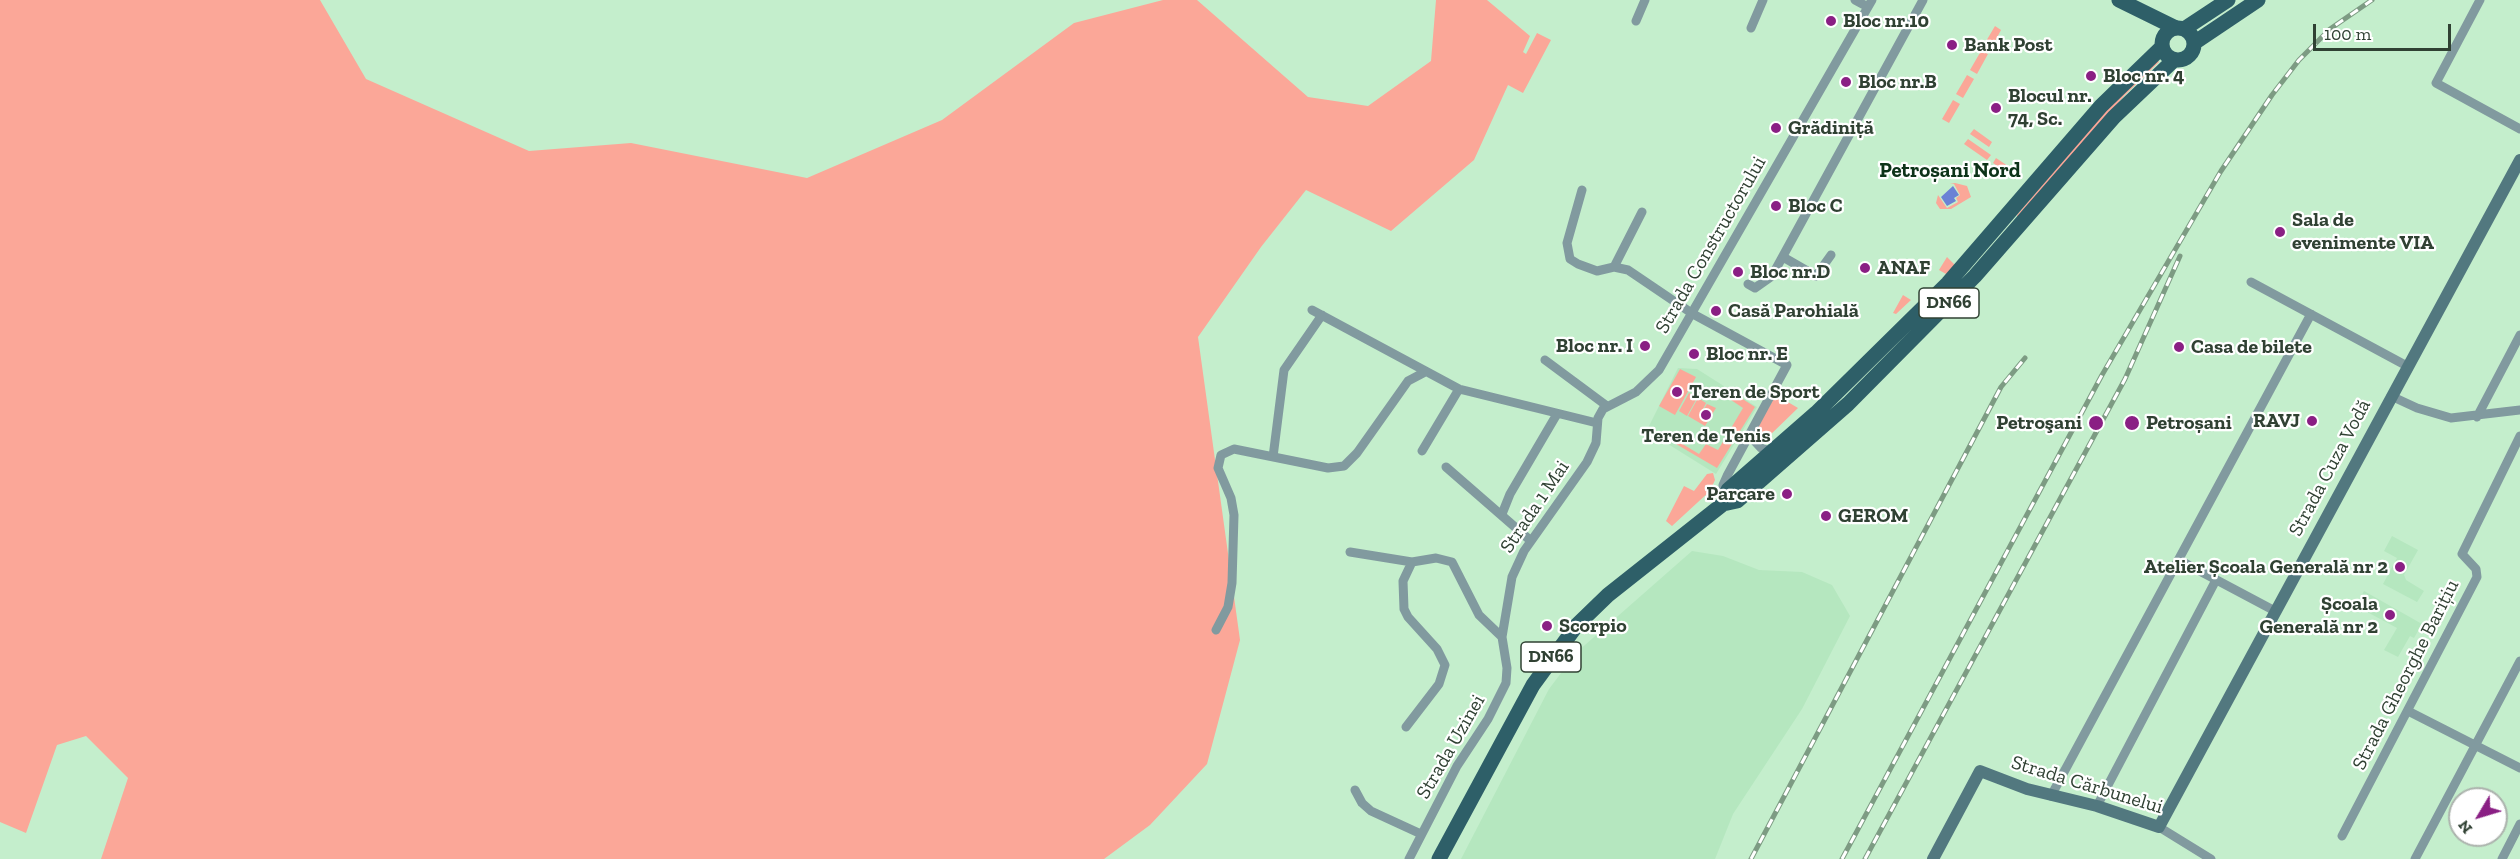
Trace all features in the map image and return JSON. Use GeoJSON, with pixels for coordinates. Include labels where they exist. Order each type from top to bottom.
{"type":"FeatureCollection","features":[{"type":"Feature","properties":{"kind":"main road"},"geometry":{"type":"LineString","coordinates":[[2119,0],[2153,19],[2171,35],[2190,34],[2194,43]]}},
{"type":"Feature","properties":{"kind":"main road","name":"DN66"},"geometry":{"type":"LineString","coordinates":[[1439,859],[1523,701],[1564,640],[1608,595],[1723,504],[1737,501],[1825,425],[1944,308],[2101,106],[2171,35],[2228,0]]}},
{"type":"Feature","properties":{"kind":"main road"},"geometry":{"type":"LineString","coordinates":[[2171,35],[2167,56],[2174,60],[2188,57],[2194,43],[2258,0]]}},
{"type":"Feature","properties":{"kind":"main road","name":"DN66"},"geometry":{"type":"LineString","coordinates":[[1723,504],[1728,490],[1773,452],[1999,239],[2114,117],[2174,60]]}},
{"type":"Feature","properties":{"kind":"main road","name":"Strada Cuza Vodă"},"geometry":{"type":"LineString","coordinates":[[2159,827],[2520,160]]}},
{"type":"Feature","properties":{"kind":"main road","name":"Strada Cărbunelui"},"geometry":{"type":"LineString","coordinates":[[1933,859],[1980,771],[2051,796],[2097,806],[2159,827]]}},
{"type":"Feature","properties":{"kind":"street"},"geometry":{"type":"LineString","coordinates":[[1636,21],[1645,0]]}},
{"type":"Feature","properties":{"kind":"street"},"geometry":{"type":"LineString","coordinates":[[1751,28],[1763,0]]}},
{"type":"Feature","properties":{"kind":"street"},"geometry":{"type":"LineString","coordinates":[[1855,0],[1870,4]]}},
{"type":"Feature","properties":{"kind":"street"},"geometry":{"type":"LineString","coordinates":[[1748,284],[1755,288],[1772,276],[1923,0]]}},
{"type":"Feature","properties":{"kind":"street"},"geometry":{"type":"LineString","coordinates":[[2480,0],[2436,83],[2520,129]]}},
{"type":"Feature","properties":{"kind":"street","name":"Strada Constructorului"},"geometry":{"type":"LineString","coordinates":[[1607,406],[1636,392],[1652,379],[1693,314],[1870,4]]}},
{"type":"Feature","properties":{"kind":"street"},"geometry":{"type":"LineString","coordinates":[[1582,190],[1567,243],[1570,258],[1578,264],[1597,271],[1614,267],[1628,270],[1693,314],[1787,365],[1723,485],[1723,504]]}},
{"type":"Feature","properties":{"kind":"street"},"geometry":{"type":"LineString","coordinates":[[1614,267],[1642,212]]}},
{"type":"Feature","properties":{"kind":"street"},"geometry":{"type":"LineString","coordinates":[[1783,257],[1816,276],[1830,255]]}},
{"type":"Feature","properties":{"kind":"street"},"geometry":{"type":"LineString","coordinates":[[2251,282],[2408,366]]}},
{"type":"Feature","properties":{"kind":"street"},"geometry":{"type":"LineString","coordinates":[[1312,310],[1352,329],[1425,372],[1459,389],[1597,423],[1607,406],[1545,360]]}},
{"type":"Feature","properties":{"kind":"street"},"geometry":{"type":"LineString","coordinates":[[2051,796],[2311,314]]}},
{"type":"Feature","properties":{"kind":"street"},"geometry":{"type":"LineString","coordinates":[[1273,457],[1284,370],[1322,315]]}},
{"type":"Feature","properties":{"kind":"street"},"geometry":{"type":"LineString","coordinates":[[2476,417],[2520,334]]}},
{"type":"Feature","properties":{"kind":"street"},"geometry":{"type":"LineString","coordinates":[[1216,630],[1224,619],[1230,600],[1234,515],[1231,498],[1218,468],[1218,461],[1226,450],[1234,449],[1328,468],[1344,466],[1357,453],[1408,381],[1425,372]]}},
{"type":"Feature","properties":{"kind":"street"},"geometry":{"type":"LineString","coordinates":[[1422,451],[1459,389]]}},
{"type":"Feature","properties":{"kind":"street"},"geometry":{"type":"LineString","coordinates":[[2391,396],[2439,416],[2476,417],[2520,410]]}},
{"type":"Feature","properties":{"kind":"street"},"geometry":{"type":"LineString","coordinates":[[1502,514],[1510,494],[1557,414]]}},
{"type":"Feature","properties":{"kind":"street","name":"Strada 1 Mai"},"geometry":{"type":"LineString","coordinates":[[1502,648],[1512,577],[1524,551],[1587,462],[1596,443],[1597,423]]}},
{"type":"Feature","properties":{"kind":"street"},"geometry":{"type":"LineString","coordinates":[[1749,435],[1761,448],[1773,452]]}},
{"type":"Feature","properties":{"kind":"street","name":"Strada Gheorghe Barițiu"},"geometry":{"type":"LineString","coordinates":[[2342,836],[2477,577],[2476,569],[2462,554],[2520,436]]}},
{"type":"Feature","properties":{"kind":"street"},"geometry":{"type":"LineString","coordinates":[[1446,467],[1531,541]]}},
{"type":"Feature","properties":{"kind":"street"},"geometry":{"type":"LineString","coordinates":[[1350,552],[1412,562],[1436,558],[1452,562],[1479,615],[1502,637]]}},
{"type":"Feature","properties":{"kind":"street"},"geometry":{"type":"LineString","coordinates":[[2179,560],[2275,611]]}},
{"type":"Feature","properties":{"kind":"street"},"geometry":{"type":"LineString","coordinates":[[1406,727],[1439,684],[1445,665],[1437,649],[1408,617],[1404,609],[1403,581],[1412,562]]}},
{"type":"Feature","properties":{"kind":"street"},"geometry":{"type":"LineString","coordinates":[[2097,806],[2216,580]]}},
{"type":"Feature","properties":{"kind":"street","name":"Strada Uzinei"},"geometry":{"type":"LineString","coordinates":[[1409,859],[1457,766],[1501,696],[1507,668],[1502,648]]}},
{"type":"Feature","properties":{"kind":"street"},"geometry":{"type":"LineString","coordinates":[[2415,859],[2520,662]]}},
{"type":"Feature","properties":{"kind":"street"},"geometry":{"type":"LineString","coordinates":[[2408,711],[2520,768]]}},
{"type":"Feature","properties":{"kind":"street"},"geometry":{"type":"LineString","coordinates":[[1355,790],[1362,803],[1371,811],[1421,834]]}},
{"type":"Feature","properties":{"kind":"street"},"geometry":{"type":"LineString","coordinates":[[2502,859],[2520,824]]}},
{"type":"Feature","properties":{"kind":"street","name":"Strada Cărbunelui"},"geometry":{"type":"LineString","coordinates":[[2159,827],[2211,859]]}},
{"type":"Feature","properties":{"kind":"shaded area"},"geometry":{"type":"Polygon","coordinates":[[[0,0],[320,0],[366,79],[529,151],[631,143],[807,178],[942,120],[1074,23],[1163,0],[1197,0],[1308,97],[1368,106],[1431,61],[1436,0],[1487,0],[1530,36],[1523,52],[1526,54],[1537,33],[1551,40],[1523,93],[1508,85],[1474,160],[1391,231],[1306,190],[1261,247],[1198,337],[1240,640],[1207,764],[1150,825],[1104,859],[101,859],[128,778],[86,736],[57,745],[26,833],[0,822],[0,0]]]}},
{"type":"Feature","properties":{"kind":"shaded area"},"geometry":{"type":"Polygon","coordinates":[[[1995,26],[2001,30],[1992,47],[1985,43],[1995,26]]]}},
{"type":"Feature","properties":{"kind":"shaded area"},"geometry":{"type":"Polygon","coordinates":[[[1981,51],[1988,54],[1977,74],[1970,70],[1981,51]]]}},
{"type":"Feature","properties":{"kind":"shaded area"},"geometry":{"type":"Polygon","coordinates":[[[2157,59],[2159,62],[2125,95],[2017,219],[2017,215],[2121,92],[2157,59]]]}},
{"type":"Feature","properties":{"kind":"shaded area"},"geometry":{"type":"Polygon","coordinates":[[[1967,75],[1974,79],[1963,98],[1956,94],[1967,75]]]}},
{"type":"Feature","properties":{"kind":"shaded area"},"geometry":{"type":"Polygon","coordinates":[[[1953,100],[1960,104],[1949,123],[1942,119],[1953,100]]]}},
{"type":"Feature","properties":{"kind":"shaded area"},"geometry":{"type":"Polygon","coordinates":[[[1974,129],[1992,142],[1989,147],[1970,134],[1974,129]]]}},
{"type":"Feature","properties":{"kind":"shaded area"},"geometry":{"type":"Polygon","coordinates":[[[1968,139],[1991,155],[1987,160],[1964,144],[1968,139]]]}},
{"type":"Feature","properties":{"kind":"shaded area"},"geometry":{"type":"Polygon","coordinates":[[[1996,158],[2020,174],[2016,179],[1993,163],[1996,158]]]}},
{"type":"Feature","properties":{"kind":"shaded area"},"geometry":{"type":"Polygon","coordinates":[[[1955,183],[1967,186],[1971,197],[1951,209],[1940,209],[1936,203],[1938,195],[1947,208],[1958,202],[1956,198],[1960,195],[1954,184],[1950,184],[1955,183]]]}},
{"type":"Feature","properties":{"kind":"shaded area"},"geometry":{"type":"Polygon","coordinates":[[[1947,257],[1956,266],[1946,274],[1939,270],[1947,257]]]}},
{"type":"Feature","properties":{"kind":"shaded area"},"geometry":{"type":"Polygon","coordinates":[[[1903,295],[1911,300],[1896,314],[1893,313],[1903,295]]]}},
{"type":"Feature","properties":{"kind":"shaded area"},"geometry":{"type":"Polygon","coordinates":[[[1678,368],[1697,369],[1757,407],[1716,474],[1668,444],[1648,428],[1678,368]]]}},
{"type":"Feature","properties":{"kind":"shaded area","name":"Teren de Sport"},"geometry":{"type":"Polygon","coordinates":[[[1680,369],[1696,377],[1675,415],[1659,406],[1680,369]]]}},
{"type":"Feature","properties":{"kind":"shaded area","name":"Teren de Tenis"},"geometry":{"type":"Polygon","coordinates":[[[1689,393],[1697,398],[1687,416],[1679,411],[1689,393]]]}},
{"type":"Feature","properties":{"kind":"shaded area"},"geometry":{"type":"Polygon","coordinates":[[[1735,394],[1755,407],[1717,468],[1664,437],[1666,434],[1699,454],[1706,444],[1718,450],[1743,408],[1731,400],[1735,394]]]}},
{"type":"Feature","properties":{"kind":"shaded area"},"geometry":{"type":"Polygon","coordinates":[[[1776,395],[1798,408],[1766,439],[1758,431],[1758,425],[1776,395]]]}},
{"type":"Feature","properties":{"kind":"shaded area"},"geometry":{"type":"Polygon","coordinates":[[[1698,398],[1706,403],[1699,417],[1707,404],[1716,408],[1705,426],[1688,416],[1698,398]]]}},
{"type":"Feature","properties":{"kind":"shaded area"},"geometry":{"type":"Polygon","coordinates":[[[1713,473],[1715,480],[1710,491],[1672,526],[1666,521],[1684,486],[1694,491],[1707,474],[1713,473]]]}},
{"type":"Feature","properties":{"kind":"shaded area","name":"Atelier Școala Generală nr 2"},"geometry":{"type":"Polygon","coordinates":[[[2392,536],[2418,550],[2404,575],[2406,580],[2424,591],[2417,602],[2383,584],[2397,558],[2384,551],[2392,536]]]}},
{"type":"Feature","properties":{"kind":"shaded area"},"geometry":{"type":"Polygon","coordinates":[[[1692,551],[1723,556],[1759,570],[1802,572],[1832,585],[1850,616],[1802,709],[1733,814],[1715,859],[1461,859],[1549,689],[1577,652],[1692,551]]]}},
{"type":"Feature","properties":{"kind":"shaded area","name":"Școala Generală nr 2"},"geometry":{"type":"Polygon","coordinates":[[[2364,591],[2422,624],[2414,638],[2410,636],[2398,657],[2384,650],[2397,628],[2356,606],[2364,591]]]}},
{"type":"Feature","properties":{"kind":"water"},"geometry":{"type":"Polygon","coordinates":[[[1953,186],[1959,195],[1954,198],[1956,201],[1947,206],[1941,197],[1953,186]]]}},
{"type":"Feature","properties":{"kind":"railway"},"geometry":{"type":"LineString","coordinates":[[1842,859],[2102,375],[2221,171],[2272,95],[2299,60],[2330,29],[2372,0]]}},
{"type":"Feature","properties":{"kind":"railway"},"geometry":{"type":"LineString","coordinates":[[1865,859],[2125,379],[2180,256]]}},
{"type":"Feature","properties":{"kind":"railway"},"geometry":{"type":"LineString","coordinates":[[1751,859],[2001,387],[2025,358]]}},
{"type":"Feature","properties":{"kind":"place","name":"Bloc nr.10"},"geometry":{"type":"Point","coordinates":[1831,21]}},
{"type":"Feature","properties":{"kind":"place","name":"Bank Post"},"geometry":{"type":"Point","coordinates":[1952,45]}},
{"type":"Feature","properties":{"kind":"place","name":"Bloc nr. 4"},"geometry":{"type":"Point","coordinates":[2091,76]}},
{"type":"Feature","properties":{"kind":"place","name":"Bloc nr.B"},"geometry":{"type":"Point","coordinates":[1846,82]}},
{"type":"Feature","properties":{"kind":"place","name":"Blocul nr. 74, Sc."},"geometry":{"type":"Point","coordinates":[1996,108]}},
{"type":"Feature","properties":{"kind":"place","name":"Grădiniță"},"geometry":{"type":"Point","coordinates":[1776,128]}},
{"type":"Feature","properties":{"kind":"place","name":"Bloc C"},"geometry":{"type":"Point","coordinates":[1776,206]}},
{"type":"Feature","properties":{"kind":"place","name":"Sala de evenimente VIA"},"geometry":{"type":"Point","coordinates":[2280,232]}},
{"type":"Feature","properties":{"kind":"place","name":"ANAF"},"geometry":{"type":"Point","coordinates":[1865,268]}},
{"type":"Feature","properties":{"kind":"place","name":"Bloc nr.D"},"geometry":{"type":"Point","coordinates":[1738,272]}},
{"type":"Feature","properties":{"kind":"place","name":"Casă Parohială"},"geometry":{"type":"Point","coordinates":[1716,311]}},
{"type":"Feature","properties":{"kind":"place","name":"Bloc nr. I"},"geometry":{"type":"Point","coordinates":[1645,346]}},
{"type":"Feature","properties":{"kind":"place","name":"Casa de bilete"},"geometry":{"type":"Point","coordinates":[2179,347]}},
{"type":"Feature","properties":{"kind":"place","name":"Bloc nr. E"},"geometry":{"type":"Point","coordinates":[1694,354]}},
{"type":"Feature","properties":{"kind":"place","name":"Teren de Sport"},"geometry":{"type":"Point","coordinates":[1677,392]}},
{"type":"Feature","properties":{"kind":"place","name":"Teren de Tenis"},"geometry":{"type":"Point","coordinates":[1706,415]}},
{"type":"Feature","properties":{"kind":"place","name":"RAVJ"},"geometry":{"type":"Point","coordinates":[2312,421]}},
{"type":"Feature","properties":{"kind":"place","name":"Petroşani"},"geometry":{"type":"Point","coordinates":[2096,423]}},
{"type":"Feature","properties":{"kind":"place","name":"Petroșani"},"geometry":{"type":"Point","coordinates":[2132,423]}},
{"type":"Feature","properties":{"kind":"place","name":"Parcare"},"geometry":{"type":"Point","coordinates":[1787,494]}},
{"type":"Feature","properties":{"kind":"place","name":"GEROM"},"geometry":{"type":"Point","coordinates":[1826,516]}},
{"type":"Feature","properties":{"kind":"place","name":"Atelier Școala Generală nr 2"},"geometry":{"type":"Point","coordinates":[2400,567]}},
{"type":"Feature","properties":{"kind":"place","name":"Școala Generală nr 2"},"geometry":{"type":"Point","coordinates":[2390,615]}},
{"type":"Feature","properties":{"kind":"place","name":"Scorpio"},"geometry":{"type":"Point","coordinates":[1547,626]}},
{"type":"Feature","properties":{"kind":"district","name":"Petroșani Nord"},"geometry":{"type":"Point","coordinates":[1950,171]}}]}
